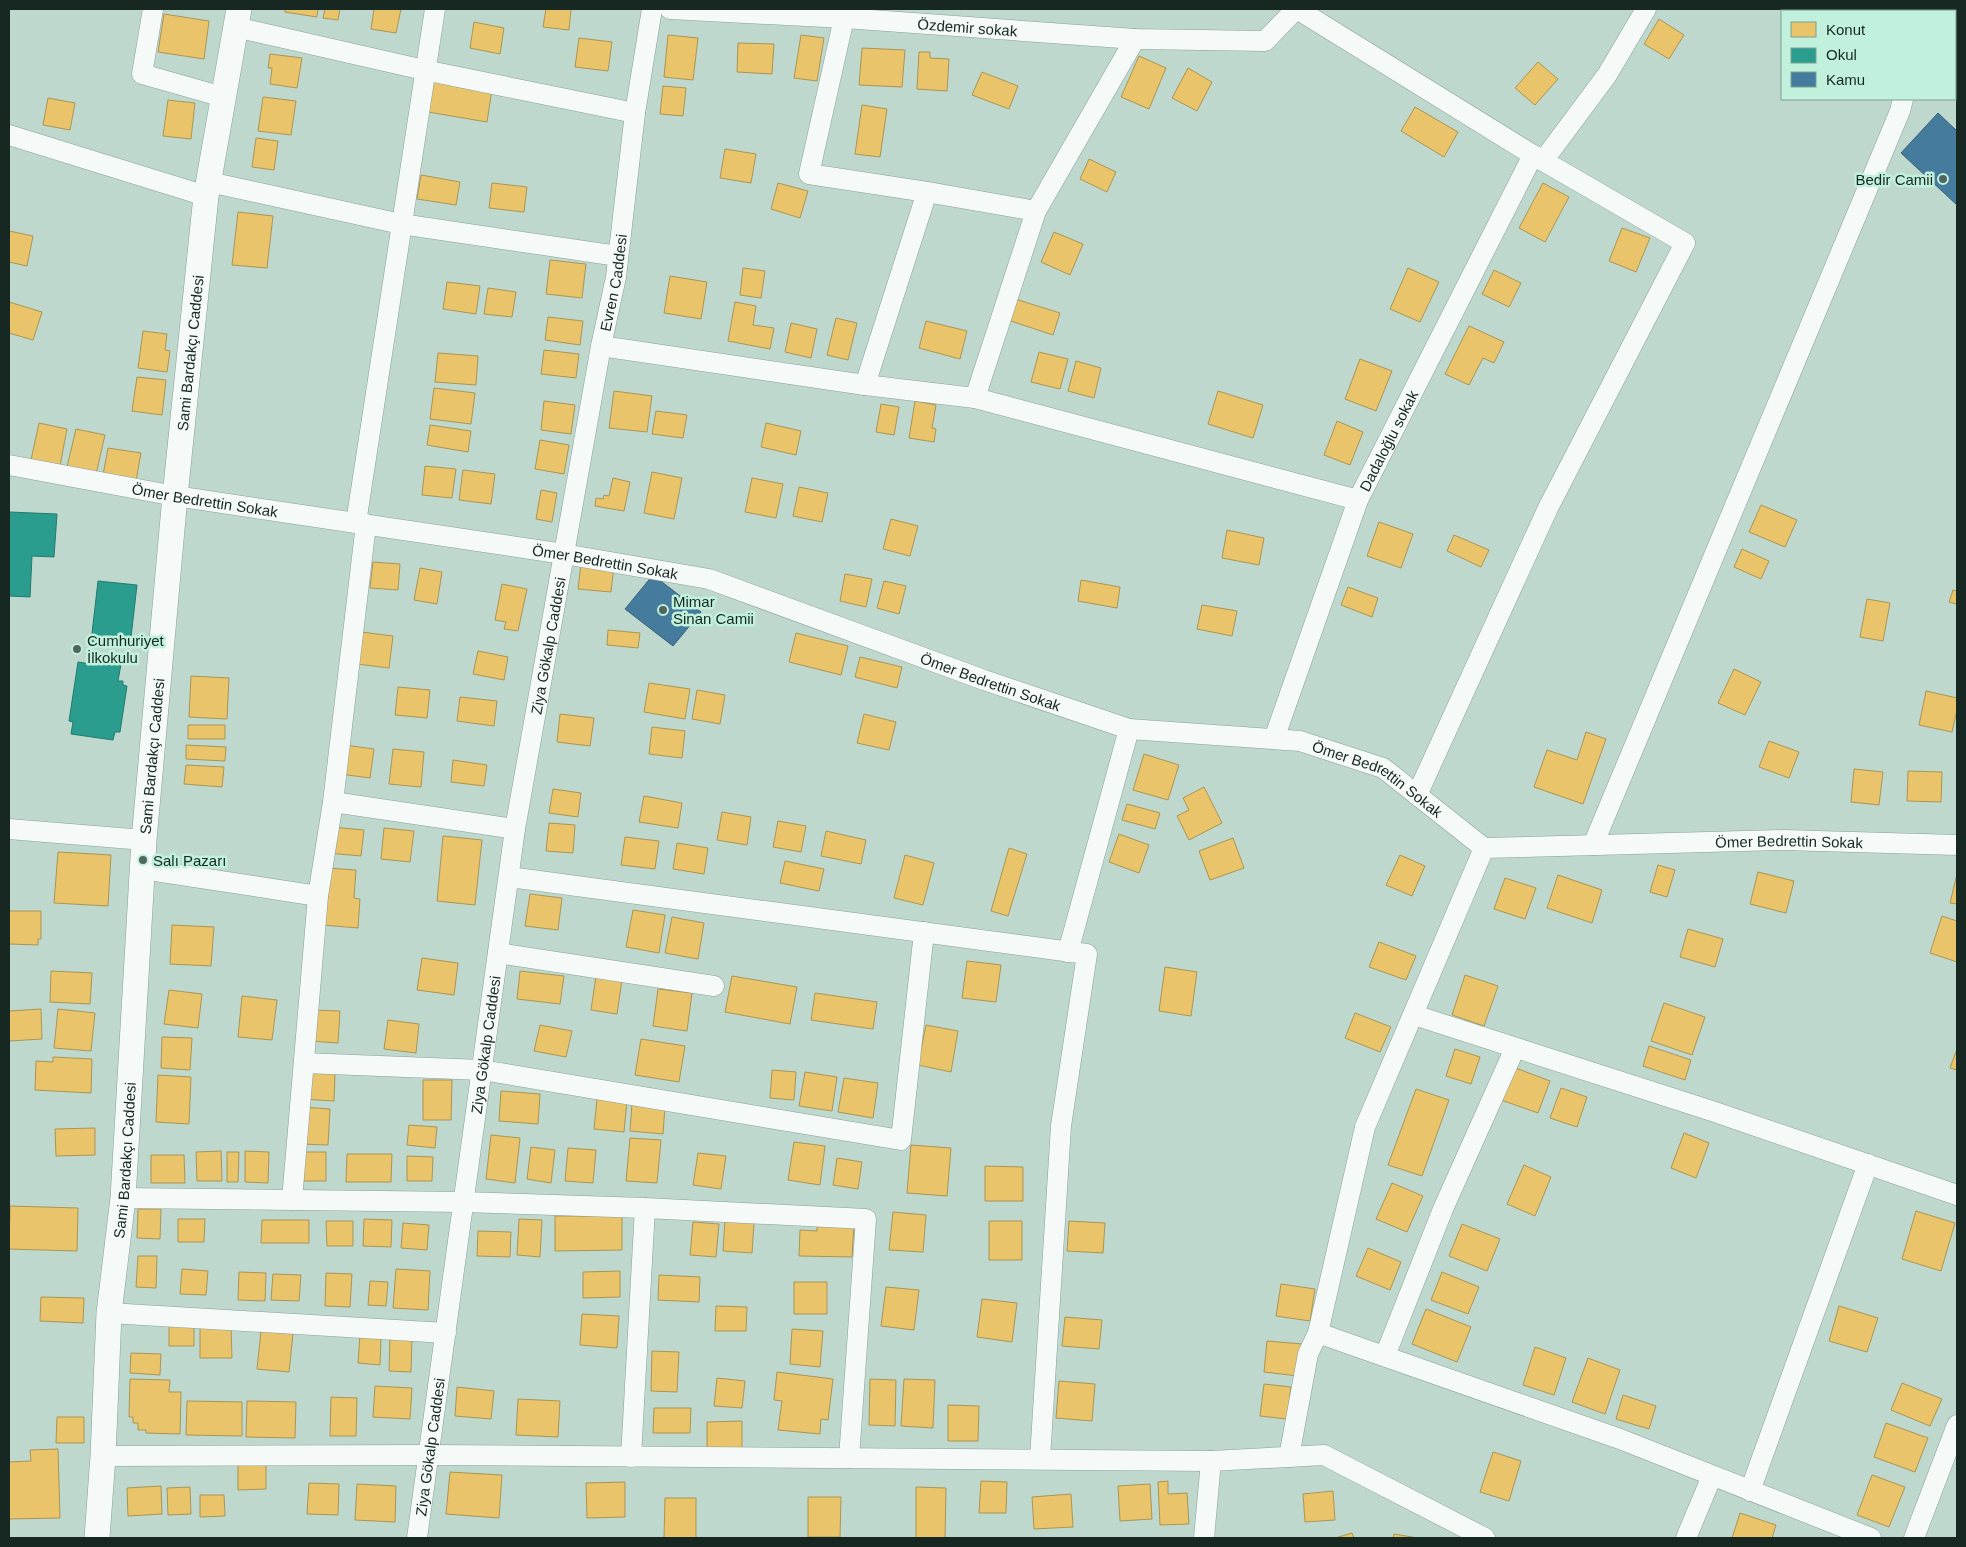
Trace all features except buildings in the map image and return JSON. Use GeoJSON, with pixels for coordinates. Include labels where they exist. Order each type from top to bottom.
{"type":"FeatureCollection","features":[{"type":"Feature","properties":{"kind":"street"},"geometry":{"type":"LineString","coordinates":[[154,9],[142,74],[223,97]]}},
{"type":"Feature","properties":{"kind":"street"},"geometry":{"type":"LineString","coordinates":[[292,1200],[318,896],[333,802],[361,523],[401,224],[435,9]]}},
{"type":"Feature","properties":{"kind":"street","name":"Evren Caddesi"},"geometry":{"type":"LineString","coordinates":[[564,554],[601,346],[616,277],[634,113],[652,9]]}},
{"type":"Feature","properties":{"kind":"street","name":"Özdemir sokak"},"geometry":{"type":"LineString","coordinates":[[670,9],[844,18],[1135,39],[1265,41],[1296,9]]}},
{"type":"Feature","properties":{"kind":"street"},"geometry":{"type":"LineString","coordinates":[[1296,9],[1538,158],[1685,243],[1548,508],[1417,795]]}},
{"type":"Feature","properties":{"kind":"street","name":"Dadaloğlu sokak"},"geometry":{"type":"LineString","coordinates":[[1274,739],[1358,500],[1538,158],[1608,75],[1646,9]]}},
{"type":"Feature","properties":{"kind":"street"},"geometry":{"type":"LineString","coordinates":[[237,18],[424,70],[634,113]]}},
{"type":"Feature","properties":{"kind":"street","name":"Sami Bardakçı Caddesi"},"geometry":{"type":"LineString","coordinates":[[97,1538],[103,1456],[109,1313],[123,1198],[144,840],[175,496],[207,189],[237,18]]}},
{"type":"Feature","properties":{"kind":"street"},"geometry":{"type":"LineString","coordinates":[[844,18],[809,174],[1036,211]]}},
{"type":"Feature","properties":{"kind":"street"},"geometry":{"type":"LineString","coordinates":[[975,398],[1036,211],[1135,39]]}},
{"type":"Feature","properties":{"kind":"street"},"geometry":{"type":"LineString","coordinates":[[1594,845],[1900,112],[1903,100]]}},
{"type":"Feature","properties":{"kind":"street"},"geometry":{"type":"LineString","coordinates":[[9,135],[207,189],[401,224],[618,256]]}},
{"type":"Feature","properties":{"kind":"street"},"geometry":{"type":"LineString","coordinates":[[865,384],[927,192]]}},
{"type":"Feature","properties":{"kind":"street"},"geometry":{"type":"LineString","coordinates":[[601,346],[975,398],[1358,500]]}},
{"type":"Feature","properties":{"kind":"street","name":"Ömer Bedrettin Sokak"},"geometry":{"type":"LineString","coordinates":[[9,466],[175,496],[564,554],[709,579],[984,680],[1129,729],[1300,741],[1383,768],[1484,848],[1784,840],[1957,846]]}},
{"type":"Feature","properties":{"kind":"street","name":"Ziya Gökalp Caddesi"},"geometry":{"type":"LineString","coordinates":[[418,1538],[516,829],[564,554]]}},
{"type":"Feature","properties":{"kind":"street"},"geometry":{"type":"LineString","coordinates":[[1068,952],[1129,729]]}},
{"type":"Feature","properties":{"kind":"street"},"geometry":{"type":"LineString","coordinates":[[333,802],[516,829]]}},
{"type":"Feature","properties":{"kind":"street"},"geometry":{"type":"LineString","coordinates":[[9,830],[144,840]]}},
{"type":"Feature","properties":{"kind":"street"},"geometry":{"type":"LineString","coordinates":[[1289,1457],[1308,1354],[1318,1333],[1365,1127],[1484,848]]}},
{"type":"Feature","properties":{"kind":"street"},"geometry":{"type":"LineString","coordinates":[[142,870],[318,896]]}},
{"type":"Feature","properties":{"kind":"street"},"geometry":{"type":"LineString","coordinates":[[509,877],[1087,954],[1061,1126],[1040,1460]]}},
{"type":"Feature","properties":{"kind":"street"},"geometry":{"type":"LineString","coordinates":[[304,1063],[482,1070],[901,1140],[924,932]]}},
{"type":"Feature","properties":{"kind":"street"},"geometry":{"type":"LineString","coordinates":[[498,953],[714,986]]}},
{"type":"Feature","properties":{"kind":"street"},"geometry":{"type":"LineString","coordinates":[[1414,1015],[1712,1111],[1957,1195]]}},
{"type":"Feature","properties":{"kind":"street"},"geometry":{"type":"LineString","coordinates":[[1385,1356],[1443,1208],[1515,1048]]}},
{"type":"Feature","properties":{"kind":"street"},"geometry":{"type":"LineString","coordinates":[[1750,1490],[1868,1164]]}},
{"type":"Feature","properties":{"kind":"street"},"geometry":{"type":"LineString","coordinates":[[123,1198],[464,1202],[645,1208],[866,1219],[849,1458]]}},
{"type":"Feature","properties":{"kind":"street"},"geometry":{"type":"LineString","coordinates":[[631,1457],[645,1208]]}},
{"type":"Feature","properties":{"kind":"street"},"geometry":{"type":"LineString","coordinates":[[109,1313],[446,1333]]}},
{"type":"Feature","properties":{"kind":"street"},"geometry":{"type":"LineString","coordinates":[[1318,1333],[1620,1439],[1871,1538]]}},
{"type":"Feature","properties":{"kind":"street"},"geometry":{"type":"LineString","coordinates":[[1914,1538],[1957,1425]]}},
{"type":"Feature","properties":{"kind":"street"},"geometry":{"type":"LineString","coordinates":[[103,1456],[429,1455],[1212,1461],[1324,1455],[1485,1538]]}},
{"type":"Feature","properties":{"kind":"street"},"geometry":{"type":"LineString","coordinates":[[1204,1538],[1212,1461]]}},
{"type":"Feature","properties":{"kind":"street"},"geometry":{"type":"LineString","coordinates":[[1686,1538],[1712,1476]]}},
{"type":"Feature","properties":{"kind":"place","name":"Bedir Camii"},"geometry":{"type":"Point","coordinates":[1943,179]}},
{"type":"Feature","properties":{"kind":"place","name":"Mimar Sinan Camii"},"geometry":{"type":"Point","coordinates":[663,610]}},
{"type":"Feature","properties":{"kind":"place","name":"Cumhuriyet İlkokulu"},"geometry":{"type":"Point","coordinates":[77,649]}},
{"type":"Feature","properties":{"kind":"place","name":"Salı Pazarı"},"geometry":{"type":"Point","coordinates":[143,860]}}]}
